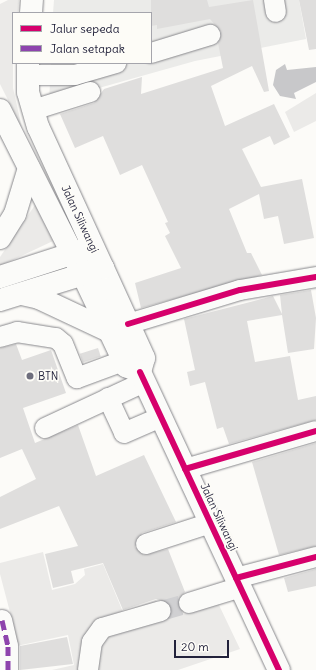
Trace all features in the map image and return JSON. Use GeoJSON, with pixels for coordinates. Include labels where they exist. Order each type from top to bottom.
{"type":"FeatureCollection","features":[{"type":"Feature","properties":{"kind":"main road"},"geometry":{"type":"LineString","coordinates":[[31,12],[32,0]]}},
{"type":"Feature","properties":{"kind":"main road","name":"Jalan Siliwangi"},"geometry":{"type":"LineString","coordinates":[[28,69],[33,110],[83,250],[93,272],[128,324],[144,358],[136,372]]}},
{"type":"Feature","properties":{"kind":"main road","name":"Jalan Siliwangi"},"geometry":{"type":"LineString","coordinates":[[0,110],[29,168],[83,250]]}},
{"type":"Feature","properties":{"kind":"main road"},"geometry":{"type":"LineString","coordinates":[[0,238],[15,214],[29,168]]}},
{"type":"Feature","properties":{"kind":"main road"},"geometry":{"type":"LineString","coordinates":[[0,276],[83,250]]}},
{"type":"Feature","properties":{"kind":"main road"},"geometry":{"type":"LineString","coordinates":[[0,300],[93,272]]}},
{"type":"Feature","properties":{"kind":"main road","name":"Jalan Siliwangi"},"geometry":{"type":"LineString","coordinates":[[93,272],[108,331],[136,372],[161,417],[279,670]]}},
{"type":"Feature","properties":{"kind":"main road"},"geometry":{"type":"LineString","coordinates":[[22,294],[39,298],[108,331]]}},
{"type":"Feature","properties":{"kind":"street"},"geometry":{"type":"LineString","coordinates":[[152,53],[210,35]]}},
{"type":"Feature","properties":{"kind":"street"},"geometry":{"type":"LineString","coordinates":[[28,69],[74,69],[109,64]]}},
{"type":"Feature","properties":{"kind":"street"},"geometry":{"type":"LineString","coordinates":[[33,110],[90,92]]}},
{"type":"Feature","properties":{"kind":"street"},"geometry":{"type":"LineString","coordinates":[[128,324],[240,290],[316,277]]}},
{"type":"Feature","properties":{"kind":"street"},"geometry":{"type":"LineString","coordinates":[[0,337],[17,332],[56,338],[63,344],[77,378],[136,372]]}},
{"type":"Feature","properties":{"kind":"street"},"geometry":{"type":"LineString","coordinates":[[45,428],[108,398],[136,372]]}},
{"type":"Feature","properties":{"kind":"street"},"geometry":{"type":"LineString","coordinates":[[108,398],[124,433],[161,417]]}},
{"type":"Feature","properties":{"kind":"street"},"geometry":{"type":"LineString","coordinates":[[185,469],[316,431]]}},
{"type":"Feature","properties":{"kind":"street"},"geometry":{"type":"LineString","coordinates":[[146,544],[211,523]]}},
{"type":"Feature","properties":{"kind":"street"},"geometry":{"type":"LineString","coordinates":[[189,603],[239,583],[316,557]]}},
{"type":"Feature","properties":{"kind":"street"},"geometry":{"type":"LineString","coordinates":[[88,670],[92,642],[102,628],[161,611]]}},
{"type":"Feature","properties":{"kind":"street"},"geometry":{"type":"LineString","coordinates":[[2,620],[8,646],[8,670]]}},
{"type":"Feature","properties":{"kind":"shaded area"},"geometry":{"type":"Polygon","coordinates":[[[8,0],[19,0],[18,12],[12,12],[12,64],[13,88],[22,128],[0,84],[0,4],[8,0]]]}},
{"type":"Feature","properties":{"kind":"shaded area"},"geometry":{"type":"Polygon","coordinates":[[[54,0],[299,0],[306,39],[195,61],[49,102],[51,64],[152,64],[152,12],[53,12],[54,0]]]}},
{"type":"Feature","properties":{"kind":"shaded area"},"geometry":{"type":"Polygon","coordinates":[[[285,64],[287,70],[316,67],[316,82],[294,93],[296,99],[280,96],[273,85],[276,70],[285,64]]]}},
{"type":"Feature","properties":{"kind":"shaded area"},"geometry":{"type":"Polygon","coordinates":[[[316,93],[316,121],[294,132],[285,112],[316,93]]]}},
{"type":"Feature","properties":{"kind":"shaded area"},"geometry":{"type":"Polygon","coordinates":[[[35,205],[53,241],[0,266],[0,257],[35,205]]]}},
{"type":"Feature","properties":{"kind":"shaded area"},"geometry":{"type":"Polygon","coordinates":[[[43,552],[52,590],[75,584],[85,575],[84,569],[103,564],[123,612],[156,600],[164,620],[218,603],[240,649],[178,670],[52,670],[74,665],[68,635],[12,647],[11,616],[0,574],[0,563],[43,552]]]}},
{"type":"Feature","properties":{"kind":"building"},"geometry":{"type":"Polygon","coordinates":[[[151,0],[207,0],[209,7],[253,0],[269,91],[264,92],[252,66],[211,86],[225,126],[274,104],[290,137],[274,145],[270,136],[242,149],[261,187],[302,179],[314,238],[284,244],[278,216],[264,219],[259,194],[229,209],[247,253],[251,253],[262,275],[141,308],[135,283],[181,268],[165,236],[170,233],[165,223],[168,222],[142,165],[120,175],[103,136],[75,148],[60,114],[94,103],[104,89],[142,77],[141,94],[223,68],[218,43],[221,32],[210,19],[157,29],[157,25],[152,26],[151,0]]]}},
{"type":"Feature","properties":{"kind":"building"},"geometry":{"type":"Polygon","coordinates":[[[299,0],[316,0],[316,49],[309,50],[299,0]]]}},
{"type":"Feature","properties":{"kind":"building"},"geometry":{"type":"Polygon","coordinates":[[[311,290],[316,318],[314,349],[288,353],[282,315],[247,321],[255,362],[290,356],[298,400],[316,396],[316,420],[229,444],[223,427],[217,429],[205,382],[190,386],[187,372],[195,370],[184,319],[273,296],[282,314],[280,295],[311,290]]]}},
{"type":"Feature","properties":{"kind":"building"},"geometry":{"type":"Polygon","coordinates":[[[16,344],[22,360],[51,350],[66,393],[23,408],[35,443],[78,425],[96,476],[144,455],[176,522],[142,533],[135,547],[144,555],[168,549],[185,592],[178,601],[184,613],[170,617],[169,603],[156,599],[123,610],[103,563],[71,571],[74,583],[53,588],[45,554],[78,546],[59,506],[0,529],[0,497],[36,479],[22,449],[0,458],[0,348],[16,344]]]}},
{"type":"Feature","properties":{"kind":"building"},"geometry":{"type":"Polygon","coordinates":[[[98,348],[101,357],[83,362],[80,354],[98,348]]]}},
{"type":"Feature","properties":{"kind":"building"},"geometry":{"type":"Polygon","coordinates":[[[316,443],[316,546],[279,555],[252,462],[316,443]]]}},
{"type":"Feature","properties":{"kind":"building"},"geometry":{"type":"Polygon","coordinates":[[[316,569],[316,586],[288,592],[284,578],[316,569]]]}},
{"type":"Feature","properties":{"kind":"building"},"geometry":{"type":"Polygon","coordinates":[[[67,637],[73,664],[20,670],[20,646],[67,637]]]}},
{"type":"Feature","properties":{"kind":"tunnel"},"geometry":{"type":"LineString","coordinates":[[161,611],[189,603]]}},
{"type":"Feature","properties":{"kind":"marked path"},"geometry":{"type":"LineString","coordinates":[[2,620],[8,646],[8,670]]}},
{"type":"Feature","properties":{"kind":"cycle path"},"geometry":{"type":"LineString","coordinates":[[128,324],[240,290],[316,277]]}},
{"type":"Feature","properties":{"kind":"cycle path"},"geometry":{"type":"LineString","coordinates":[[140,372],[279,670]]}},
{"type":"Feature","properties":{"kind":"cycle path"},"geometry":{"type":"LineString","coordinates":[[185,469],[316,431]]}},
{"type":"Feature","properties":{"kind":"cycle path"},"geometry":{"type":"LineString","coordinates":[[236,578],[316,557]]}},
{"type":"Feature","properties":{"kind":"place","name":"BTN"},"geometry":{"type":"Point","coordinates":[30,376]}}]}
